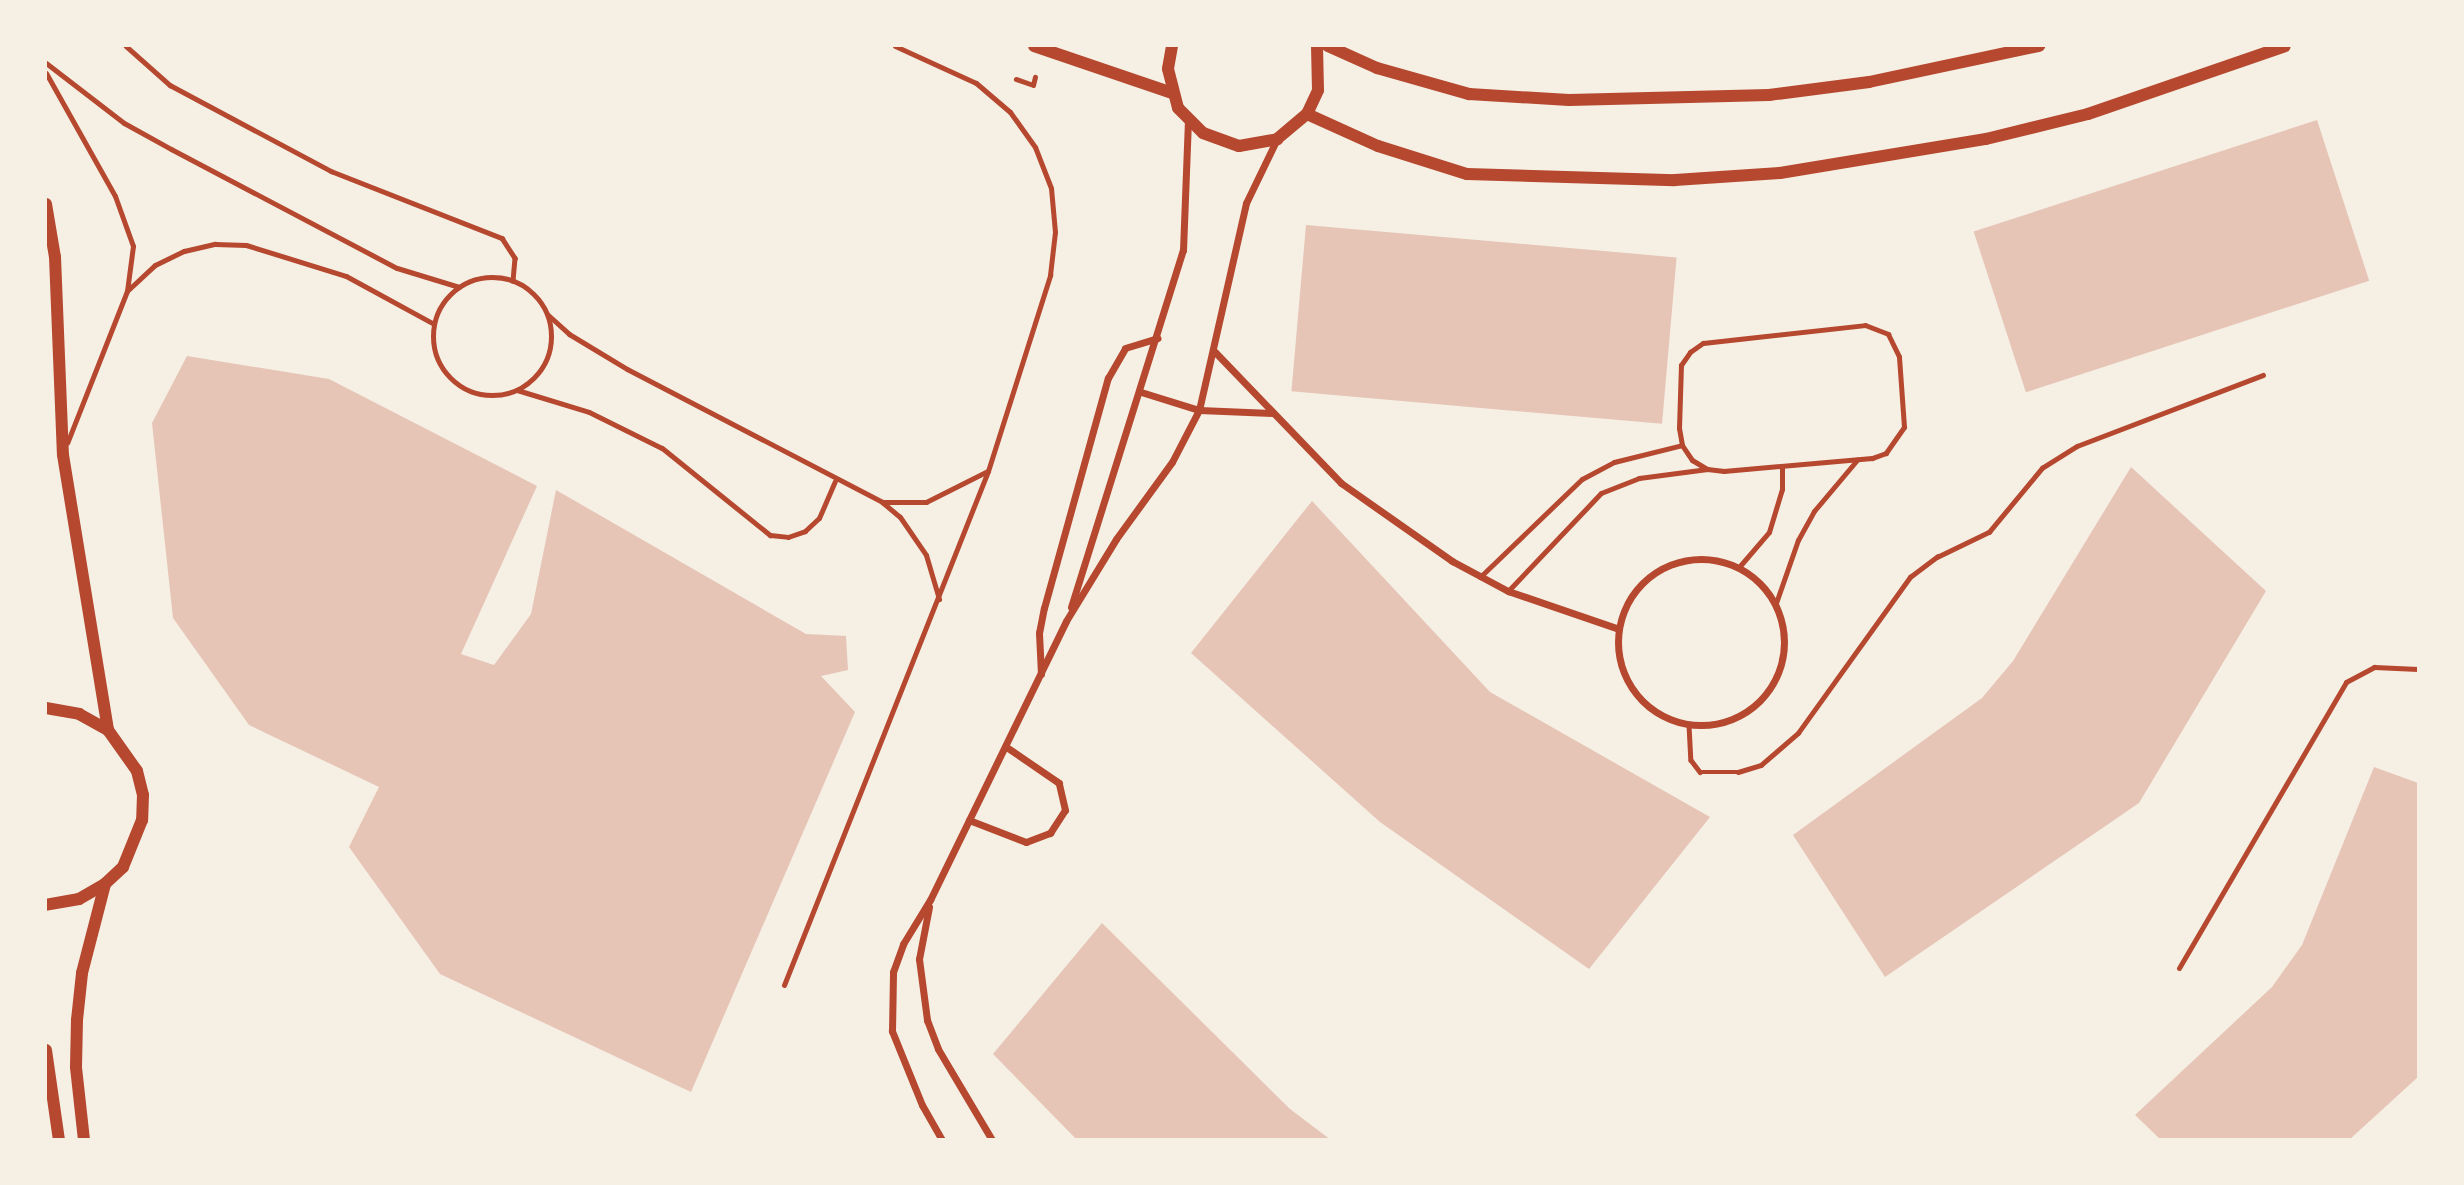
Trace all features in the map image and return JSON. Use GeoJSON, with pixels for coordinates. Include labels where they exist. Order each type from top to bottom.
{"type":"FeatureCollection","features":[{"type":"Feature","properties":{"kind":"street"},"geometry":{"type":"LineString","coordinates":[[1034,46],[1171,93]]}},
{"type":"Feature","properties":{"kind":"street"},"geometry":{"type":"LineString","coordinates":[[1172,46],[1171,93],[1188,121],[1229,144],[1258,145],[1277,139],[1307,114],[1318,90],[1317,46]]}},
{"type":"Feature","properties":{"kind":"street"},"geometry":{"type":"LineString","coordinates":[[1328,46],[1377,68],[1469,94],[1619,100],[1769,95],[1869,82],[2039,46]]}},
{"type":"Feature","properties":{"kind":"street"},"geometry":{"type":"LineString","coordinates":[[1307,114],[1378,146],[1467,174],[1571,180],[1754,175],[1884,158],[2063,120],[2188,83],[2285,46]]}},
{"type":"Feature","properties":{"kind":"street"},"geometry":{"type":"LineString","coordinates":[[1066,621],[1141,392],[1183,250],[1188,121]]}},
{"type":"Feature","properties":{"kind":"street"},"geometry":{"type":"LineString","coordinates":[[942,1139],[901,1059],[889,1001],[903,944],[930,900],[1066,621],[1116,539],[1172,462],[1199,410],[1215,352],[1243,214],[1277,139]]}},
{"type":"Feature","properties":{"kind":"street"},"geometry":{"type":"LineString","coordinates":[[46,204],[55,257],[63,456],[108,730]]}},
{"type":"Feature","properties":{"kind":"street"},"geometry":{"type":"LineString","coordinates":[[1041,674],[1038,650],[1044,608],[1108,378],[1125,348],[1157,338]]}},
{"type":"Feature","properties":{"kind":"street"},"geometry":{"type":"LineString","coordinates":[[1215,352],[1341,483],[1480,578],[1508,591],[1619,629]]}},
{"type":"Feature","properties":{"kind":"street"},"geometry":{"type":"LineString","coordinates":[[1141,392],[1199,410],[1273,413]]}},
{"type":"Feature","properties":{"kind":"street"},"geometry":{"type":"LineString","coordinates":[[1688,559],[1715,559],[1739,566],[1760,582],[1776,603],[1784,628],[1785,655],[1777,679],[1761,701],[1740,717],[1715,725],[1689,725],[1663,717],[1642,702],[1627,681],[1618,656],[1619,629],[1626,604],[1642,583],[1663,568],[1688,559]]}},
{"type":"Feature","properties":{"kind":"street"},"geometry":{"type":"LineString","coordinates":[[46,708],[79,714],[108,730],[137,771],[143,795],[135,844],[123,867],[105,884],[79,899],[46,905]]}},
{"type":"Feature","properties":{"kind":"street"},"geometry":{"type":"LineString","coordinates":[[969,820],[1026,842],[1050,833],[1065,810],[1059,783],[1005,746]]}},
{"type":"Feature","properties":{"kind":"street"},"geometry":{"type":"LineString","coordinates":[[84,1139],[76,1067],[77,1020],[86,950],[105,884]]}},
{"type":"Feature","properties":{"kind":"street"},"geometry":{"type":"LineString","coordinates":[[930,900],[919,959],[927,1020],[938,1049],[992,1139]]}},
{"type":"Feature","properties":{"kind":"street"},"geometry":{"type":"LineString","coordinates":[[46,1050],[59,1139]]}},
{"type":"Feature","properties":{"kind":"lane"},"geometry":{"type":"LineString","coordinates":[[784,985],[988,471],[1050,275],[1055,232],[1051,188],[1035,147],[1010,112],[976,83],[895,46]]}},
{"type":"Feature","properties":{"kind":"lane"},"geometry":{"type":"LineString","coordinates":[[46,63],[124,122],[171,149],[397,268],[459,287]]}},
{"type":"Feature","properties":{"kind":"lane"},"geometry":{"type":"LineString","coordinates":[[46,73],[127,221],[132,246],[127,291],[63,456]]}},
{"type":"Feature","properties":{"kind":"lane"},"geometry":{"type":"LineString","coordinates":[[127,291],[155,265],[184,251],[215,244],[246,245],[346,276],[434,324]]}},
{"type":"Feature","properties":{"kind":"lane"},"geometry":{"type":"LineString","coordinates":[[485,278],[513,281],[538,300],[547,314],[551,332],[543,366],[517,390],[496,395],[474,393],[455,383],[441,366],[433,346],[434,324],[448,297],[459,287],[485,278]]}},
{"type":"Feature","properties":{"kind":"lane"},"geometry":{"type":"LineString","coordinates":[[547,314],[607,358],[835,481],[882,502],[900,517],[926,555],[939,600]]}},
{"type":"Feature","properties":{"kind":"lane"},"geometry":{"type":"LineString","coordinates":[[1508,591],[1601,493],[1639,478],[1707,469],[1782,467],[1857,460],[1886,453],[1905,427],[1896,344],[1877,326],[1865,325],[1703,343],[1681,365],[1682,445],[1692,460],[1707,469]]}},
{"type":"Feature","properties":{"kind":"lane"},"geometry":{"type":"LineString","coordinates":[[517,390],[589,412],[662,448],[770,535],[788,537],[805,531],[819,518],[835,481]]}},
{"type":"Feature","properties":{"kind":"lane"},"geometry":{"type":"LineString","coordinates":[[1480,578],[1582,479],[1614,462],[1682,445]]}},
{"type":"Feature","properties":{"kind":"lane"},"geometry":{"type":"LineString","coordinates":[[1776,603],[1794,551],[1814,511],[1857,460]]}},
{"type":"Feature","properties":{"kind":"lane"},"geometry":{"type":"LineString","coordinates":[[1739,566],[1769,532],[1782,489],[1782,467]]}},
{"type":"Feature","properties":{"kind":"lane"},"geometry":{"type":"LineString","coordinates":[[882,502],[926,502],[988,471]]}},
{"type":"Feature","properties":{"kind":"lane"},"geometry":{"type":"LineString","coordinates":[[2179,968],[2346,682],[2374,667],[2418,669]]}},
{"type":"Feature","properties":{"kind":"path"},"geometry":{"type":"LineString","coordinates":[[125,46],[170,85],[331,172],[502,238],[515,258],[513,281]]}},
{"type":"Feature","properties":{"kind":"path"},"geometry":{"type":"LineString","coordinates":[[1689,725],[1691,760],[1700,772],[1738,772],[1761,765],[1798,733],[1910,577],[1937,557],[1989,532],[2042,468],[2077,446],[2263,375]]}},
{"type":"Feature","properties":{"kind":"building"},"geometry":{"type":"Polygon","coordinates":[[[2317,120],[2369,281],[2026,392],[1974,232],[2317,120]]]}},
{"type":"Feature","properties":{"kind":"building"},"geometry":{"type":"Polygon","coordinates":[[[1306,225],[1677,257],[1662,424],[1291,391],[1306,225]]]}},
{"type":"Feature","properties":{"kind":"building"},"geometry":{"type":"Polygon","coordinates":[[[187,356],[329,379],[537,486],[461,654],[494,665],[531,614],[556,490],[806,634],[846,636],[848,670],[821,676],[855,712],[691,1092],[440,974],[349,847],[379,787],[249,725],[173,618],[152,423],[187,356]]]}},
{"type":"Feature","properties":{"kind":"building"},"geometry":{"type":"Polygon","coordinates":[[[2131,467],[2266,591],[2139,803],[1885,977],[1793,835],[1982,698],[2013,661],[2131,467]]]}},
{"type":"Feature","properties":{"kind":"building"},"geometry":{"type":"Polygon","coordinates":[[[1312,501],[1490,692],[1710,817],[1589,969],[1380,822],[1191,653],[1312,501]]]}},
{"type":"Feature","properties":{"kind":"building"},"geometry":{"type":"Polygon","coordinates":[[[2374,767],[2418,783],[2418,1077],[2349,1140],[2161,1140],[2135,1115],[2272,987],[2302,945],[2374,767]]]}},
{"type":"Feature","properties":{"kind":"building"},"geometry":{"type":"Polygon","coordinates":[[[1102,923],[1290,1109],[1331,1140],[1077,1140],[993,1054],[1102,923]]]}}]}
